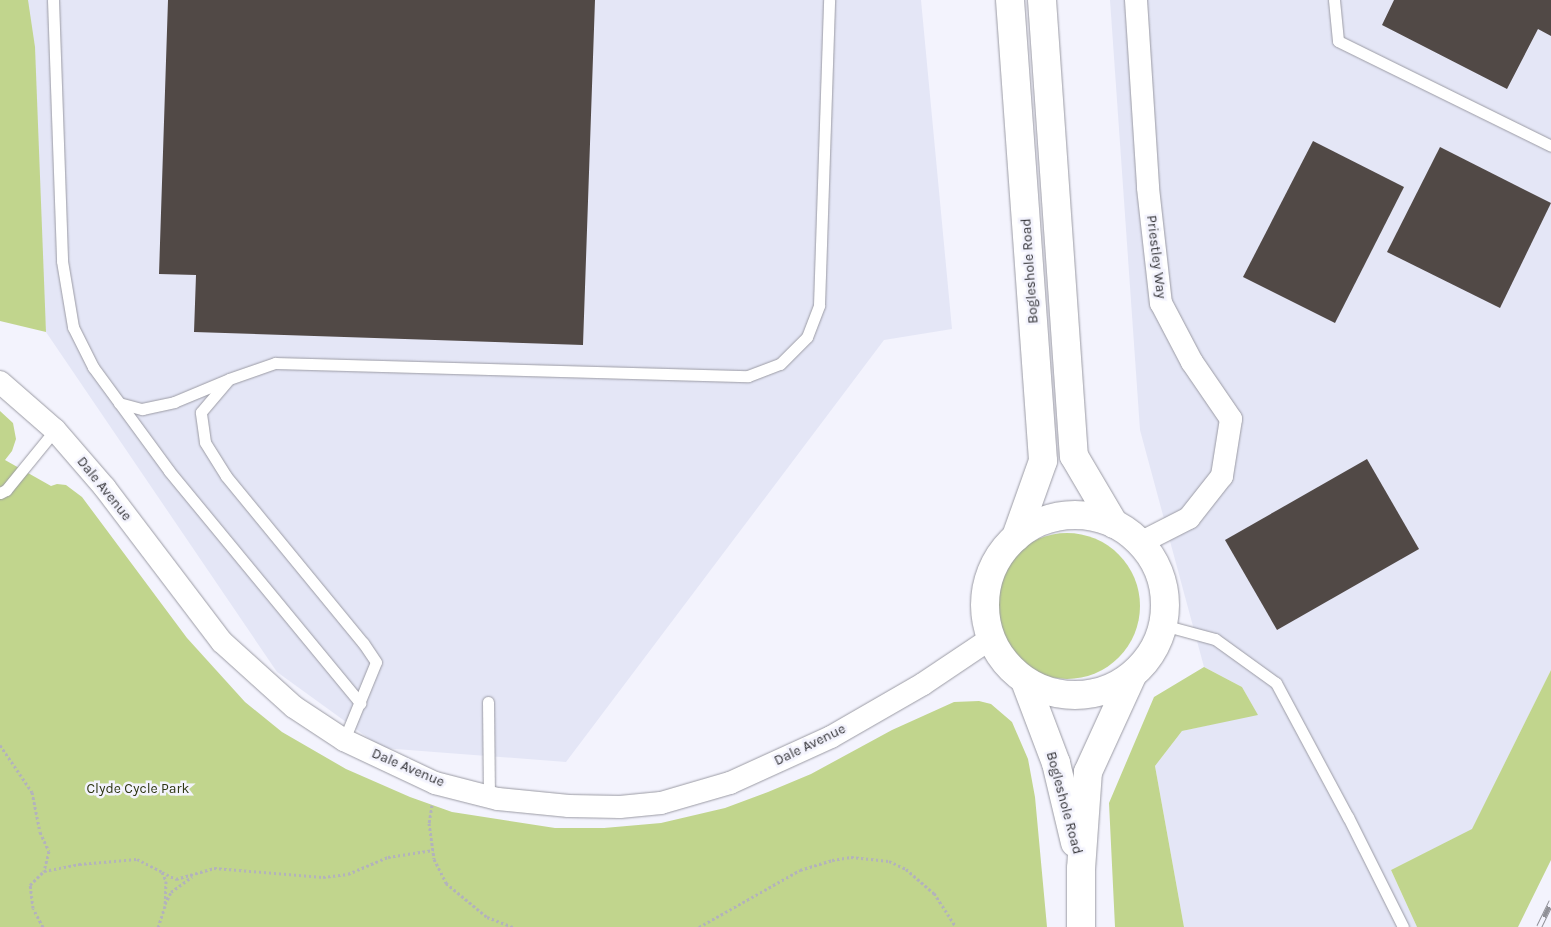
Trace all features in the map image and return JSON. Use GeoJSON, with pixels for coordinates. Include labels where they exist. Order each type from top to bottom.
{"type":"FeatureCollection","features":[{"type":"Feature","properties":{"kind":"street","name":"Bogleshole Road"},"geometry":{"type":"LineString","coordinates":[[1010,0],[1043,461],[1016,537]]}},
{"type":"Feature","properties":{"kind":"street"},"geometry":{"type":"LineString","coordinates":[[1042,0],[1074,456],[1114,524]]}},
{"type":"Feature","properties":{"kind":"street","name":"Priestley Way"},"geometry":{"type":"LineString","coordinates":[[1136,0],[1148,188],[1161,303],[1192,362],[1231,419],[1222,476],[1189,518],[1140,543]]}},
{"type":"Feature","properties":{"kind":"street","name":"Dale Avenue"},"geometry":{"type":"LineString","coordinates":[[0,382],[55,430],[105,488],[222,642],[294,707],[344,740],[435,783],[489,796],[569,806],[620,807],[661,803],[730,784],[831,737],[923,684],[990,639]]}},
{"type":"Feature","properties":{"kind":"street"},"geometry":{"type":"LineString","coordinates":[[1063,516],[1089,516],[1114,524],[1140,543],[1157,568],[1164,596],[1163,625],[1151,653],[1132,676],[1107,690],[1079,696],[1051,693],[1025,681],[1004,663],[990,639],[984,612],[987,584],[998,558],[1016,537],[1038,523],[1063,516]]}},
{"type":"Feature","properties":{"kind":"street","name":"Bogleshole Road"},"geometry":{"type":"LineString","coordinates":[[1081,927],[1081,869],[1088,772],[1132,676]]}},
{"type":"Feature","properties":{"kind":"street","name":"Bogleshole Road"},"geometry":{"type":"LineString","coordinates":[[1025,681],[1056,763],[1081,869]]}},
{"type":"Feature","properties":{"kind":"lane"},"geometry":{"type":"LineString","coordinates":[[53,0],[62,261],[73,327],[93,367],[168,471],[360,703]]}},
{"type":"Feature","properties":{"kind":"lane"},"geometry":{"type":"LineString","coordinates":[[119,403],[142,408],[174,402],[229,379],[275,363],[748,376],[780,364],[807,337],[819,305],[829,0]]}},
{"type":"Feature","properties":{"kind":"lane"},"geometry":{"type":"LineString","coordinates":[[1334,0],[1338,41],[1551,146]]}},
{"type":"Feature","properties":{"kind":"lane"},"geometry":{"type":"LineString","coordinates":[[229,379],[201,412],[205,442],[226,476],[363,643],[376,662],[344,740]]}},
{"type":"Feature","properties":{"kind":"lane"},"geometry":{"type":"LineString","coordinates":[[0,493],[6,490],[55,430]]}},
{"type":"Feature","properties":{"kind":"lane"},"geometry":{"type":"LineString","coordinates":[[1163,625],[1215,638],[1276,683],[1348,818],[1403,927]]}},
{"type":"Feature","properties":{"kind":"lane"},"geometry":{"type":"LineString","coordinates":[[488,702],[489,796]]}},
{"type":"Feature","properties":{"kind":"path"},"geometry":{"type":"LineString","coordinates":[[0,745],[32,792],[40,832],[50,852],[44,871],[30,885],[32,908],[43,927]]}},
{"type":"Feature","properties":{"kind":"path"},"geometry":{"type":"LineString","coordinates":[[435,783],[430,823],[434,859],[446,883],[487,917],[513,927]]}},
{"type":"Feature","properties":{"kind":"path"},"geometry":{"type":"LineString","coordinates":[[44,871],[79,864],[137,859],[176,880],[194,876],[214,868],[323,878],[348,874],[388,857],[433,850]]}},
{"type":"Feature","properties":{"kind":"path"},"geometry":{"type":"LineString","coordinates":[[699,927],[800,870],[832,860],[851,857],[890,861],[906,869],[934,893],[956,927]]}},
{"type":"Feature","properties":{"kind":"path"},"geometry":{"type":"LineString","coordinates":[[162,872],[166,882],[164,906]]}},
{"type":"Feature","properties":{"kind":"path"},"geometry":{"type":"LineString","coordinates":[[158,927],[164,906],[171,892],[194,876]]}},
{"type":"Feature","properties":{"kind":"shaded area"},"geometry":{"type":"Polygon","coordinates":[[[22,0],[921,0],[952,329],[884,340],[566,762],[382,748],[277,672],[46,332],[22,0]]]}},
{"type":"Feature","properties":{"kind":"shaded area"},"geometry":{"type":"Polygon","coordinates":[[[1110,0],[1551,0],[1551,670],[1472,830],[1391,870],[1417,927],[1184,927],[1155,766],[1182,731],[1257,714],[1242,687],[1204,667],[1140,430],[1110,0]]]}},
{"type":"Feature","properties":{"kind":"green space"},"geometry":{"type":"Polygon","coordinates":[[[0,0],[28,0],[35,47],[46,332],[0,321],[0,0]]]}},
{"type":"Feature","properties":{"kind":"green space","name":"Clyde Cycle Park"},"geometry":{"type":"Polygon","coordinates":[[[0,411],[13,423],[16,439],[12,451],[5,460],[51,486],[57,484],[66,485],[82,497],[187,638],[245,702],[282,732],[346,769],[410,797],[452,812],[555,828],[604,828],[661,823],[725,808],[768,792],[811,774],[892,730],[954,702],[979,701],[991,704],[1012,722],[1028,759],[1035,797],[1047,927],[0,927],[0,411]]]}},
{"type":"Feature","properties":{"kind":"green space"},"geometry":{"type":"Polygon","coordinates":[[[1067,533],[1095,539],[1118,555],[1134,578],[1140,606],[1134,634],[1118,657],[1095,673],[1067,679],[1039,673],[1016,657],[1000,634],[994,606],[1000,578],[1016,555],[1039,539],[1067,533]]]}},
{"type":"Feature","properties":{"kind":"green space"},"geometry":{"type":"Polygon","coordinates":[[[1204,667],[1242,687],[1258,715],[1182,731],[1155,766],[1184,927],[1115,927],[1109,803],[1154,697],[1204,667]]]}},
{"type":"Feature","properties":{"kind":"green space"},"geometry":{"type":"Polygon","coordinates":[[[1551,670],[1551,860],[1518,927],[1417,927],[1391,870],[1472,829],[1551,670]]]}},
{"type":"Feature","properties":{"kind":"building"},"geometry":{"type":"Polygon","coordinates":[[[168,0],[595,0],[583,345],[194,332],[196,275],[159,274],[168,0]]]}},
{"type":"Feature","properties":{"kind":"building"},"geometry":{"type":"Polygon","coordinates":[[[1394,0],[1551,0],[1551,36],[1538,29],[1507,89],[1382,25],[1394,0]]]}},
{"type":"Feature","properties":{"kind":"building"},"geometry":{"type":"Polygon","coordinates":[[[1313,141],[1404,187],[1335,323],[1243,277],[1313,141]]]}},
{"type":"Feature","properties":{"kind":"building"},"geometry":{"type":"Polygon","coordinates":[[[1440,147],[1551,203],[1500,308],[1387,252],[1440,147]]]}},
{"type":"Feature","properties":{"kind":"building"},"geometry":{"type":"Polygon","coordinates":[[[1367,459],[1419,549],[1277,630],[1225,540],[1367,459]]]}},
{"type":"Feature","properties":{"kind":"railway"},"geometry":{"type":"LineString","coordinates":[[1539,927],[1551,902]]}}]}
